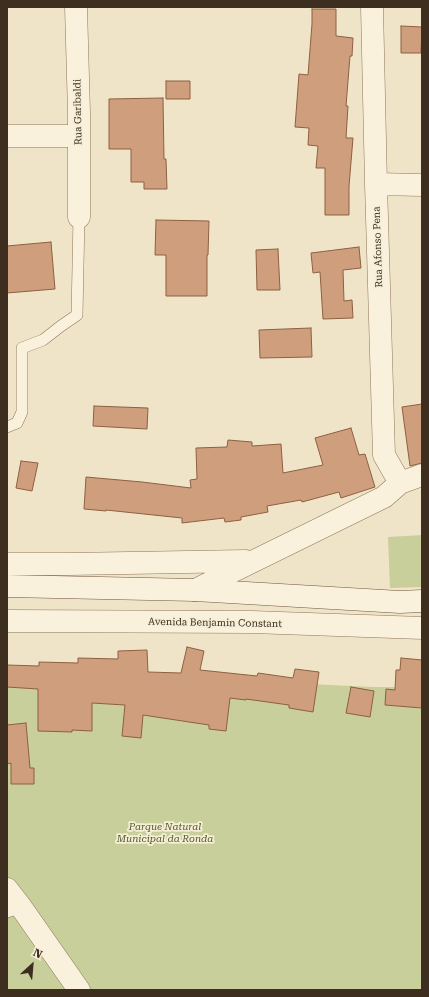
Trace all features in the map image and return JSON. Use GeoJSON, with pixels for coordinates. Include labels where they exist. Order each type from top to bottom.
{"type":"FeatureCollection","features":[{"type":"Feature","properties":{"kind":"street","name":"Rua Garibaldi"},"geometry":{"type":"LineString","coordinates":[[76,7],[79,113],[79,217]]}},
{"type":"Feature","properties":{"kind":"street","name":"Rua Afonso Pena"},"geometry":{"type":"LineString","coordinates":[[372,7],[384,455],[400,483]]}},
{"type":"Feature","properties":{"kind":"street"},"geometry":{"type":"LineString","coordinates":[[7,136],[79,136]]}},
{"type":"Feature","properties":{"kind":"street"},"geometry":{"type":"LineString","coordinates":[[376,184],[422,185]]}},
{"type":"Feature","properties":{"kind":"street"},"geometry":{"type":"LineString","coordinates":[[195,590],[384,497],[400,483],[422,475]]}},
{"type":"Feature","properties":{"kind":"street"},"geometry":{"type":"LineString","coordinates":[[7,564],[254,561]]}},
{"type":"Feature","properties":{"kind":"street"},"geometry":{"type":"LineString","coordinates":[[7,586],[195,590],[400,602],[422,601]]}},
{"type":"Feature","properties":{"kind":"street","name":"Avenida Benjamin Constant"},"geometry":{"type":"LineString","coordinates":[[7,621],[252,622],[422,628]]}},
{"type":"Feature","properties":{"kind":"street"},"geometry":{"type":"LineString","coordinates":[[7,889],[14,909],[79,990]]}},
{"type":"Feature","properties":{"kind":"lane"},"geometry":{"type":"LineString","coordinates":[[7,427],[17,423],[22,412],[22,348],[43,340],[77,315],[79,217]]}},
{"type":"Feature","properties":{"kind":"green space"},"geometry":{"type":"Polygon","coordinates":[[[422,535],[422,587],[390,588],[388,537],[422,535]]]}},
{"type":"Feature","properties":{"kind":"green space","name":"Parque Natural Municipal da Ronda"},"geometry":{"type":"Polygon","coordinates":[[[7,666],[267,682],[373,687],[422,687],[422,990],[7,990],[7,666]]]}},
{"type":"Feature","properties":{"kind":"building"},"geometry":{"type":"Polygon","coordinates":[[[312,9],[336,9],[336,36],[353,38],[346,106],[348,106],[346,138],[353,138],[349,186],[349,215],[325,215],[325,168],[316,168],[318,146],[308,145],[309,128],[295,127],[299,74],[308,75],[312,9]]]}},
{"type":"Feature","properties":{"kind":"building"},"geometry":{"type":"Polygon","coordinates":[[[401,26],[422,27],[421,53],[401,53],[401,26]]]}},
{"type":"Feature","properties":{"kind":"building"},"geometry":{"type":"Polygon","coordinates":[[[166,81],[190,81],[190,99],[166,99],[166,81]]]}},
{"type":"Feature","properties":{"kind":"building"},"geometry":{"type":"Polygon","coordinates":[[[163,98],[164,159],[166,159],[167,189],[144,189],[144,182],[131,182],[131,149],[109,149],[109,99],[163,98]]]}},
{"type":"Feature","properties":{"kind":"building"},"geometry":{"type":"Polygon","coordinates":[[[156,220],[209,221],[207,296],[166,296],[166,255],[155,255],[156,220]]]}},
{"type":"Feature","properties":{"kind":"building"},"geometry":{"type":"Polygon","coordinates":[[[51,242],[55,289],[7,293],[7,246],[51,242]]]}},
{"type":"Feature","properties":{"kind":"building"},"geometry":{"type":"Polygon","coordinates":[[[359,247],[361,268],[343,270],[344,301],[352,300],[353,318],[323,319],[320,272],[313,273],[311,253],[359,247]]]}},
{"type":"Feature","properties":{"kind":"building"},"geometry":{"type":"Polygon","coordinates":[[[278,249],[280,290],[257,290],[256,250],[278,249]]]}},
{"type":"Feature","properties":{"kind":"building"},"geometry":{"type":"Polygon","coordinates":[[[311,328],[312,357],[260,358],[259,330],[311,328]]]}},
{"type":"Feature","properties":{"kind":"building"},"geometry":{"type":"Polygon","coordinates":[[[422,404],[422,463],[410,466],[402,407],[422,404]]]}},
{"type":"Feature","properties":{"kind":"building"},"geometry":{"type":"Polygon","coordinates":[[[94,406],[148,408],[147,429],[93,426],[94,406]]]}},
{"type":"Feature","properties":{"kind":"building"},"geometry":{"type":"Polygon","coordinates":[[[351,428],[359,455],[365,454],[375,487],[341,498],[339,492],[302,502],[301,500],[267,506],[268,512],[241,517],[241,520],[225,522],[224,518],[182,523],[182,518],[84,509],[86,477],[191,488],[190,480],[197,479],[196,448],[227,447],[228,440],[252,442],[252,446],[281,444],[283,473],[323,465],[315,438],[351,428]]]}},
{"type":"Feature","properties":{"kind":"building"},"geometry":{"type":"Polygon","coordinates":[[[21,461],[38,463],[32,491],[16,488],[21,461]]]}},
{"type":"Feature","properties":{"kind":"building"},"geometry":{"type":"Polygon","coordinates":[[[187,647],[204,651],[200,670],[257,676],[258,673],[293,678],[295,669],[319,672],[313,712],[289,708],[289,705],[230,698],[226,731],[209,729],[209,725],[143,715],[141,738],[122,736],[125,705],[92,703],[92,731],[38,731],[38,689],[7,687],[7,665],[39,666],[39,662],[78,663],[78,658],[118,659],[118,651],[147,650],[148,672],[181,673],[187,647]]]}},
{"type":"Feature","properties":{"kind":"building"},"geometry":{"type":"Polygon","coordinates":[[[401,658],[422,660],[422,708],[385,705],[386,689],[395,690],[396,670],[400,670],[401,658]]]}},
{"type":"Feature","properties":{"kind":"building"},"geometry":{"type":"Polygon","coordinates":[[[351,687],[374,691],[370,717],[346,713],[351,687]]]}},
{"type":"Feature","properties":{"kind":"building"},"geometry":{"type":"Polygon","coordinates":[[[26,723],[30,768],[34,768],[34,784],[11,784],[11,763],[7,764],[7,725],[26,723]]]}}]}
